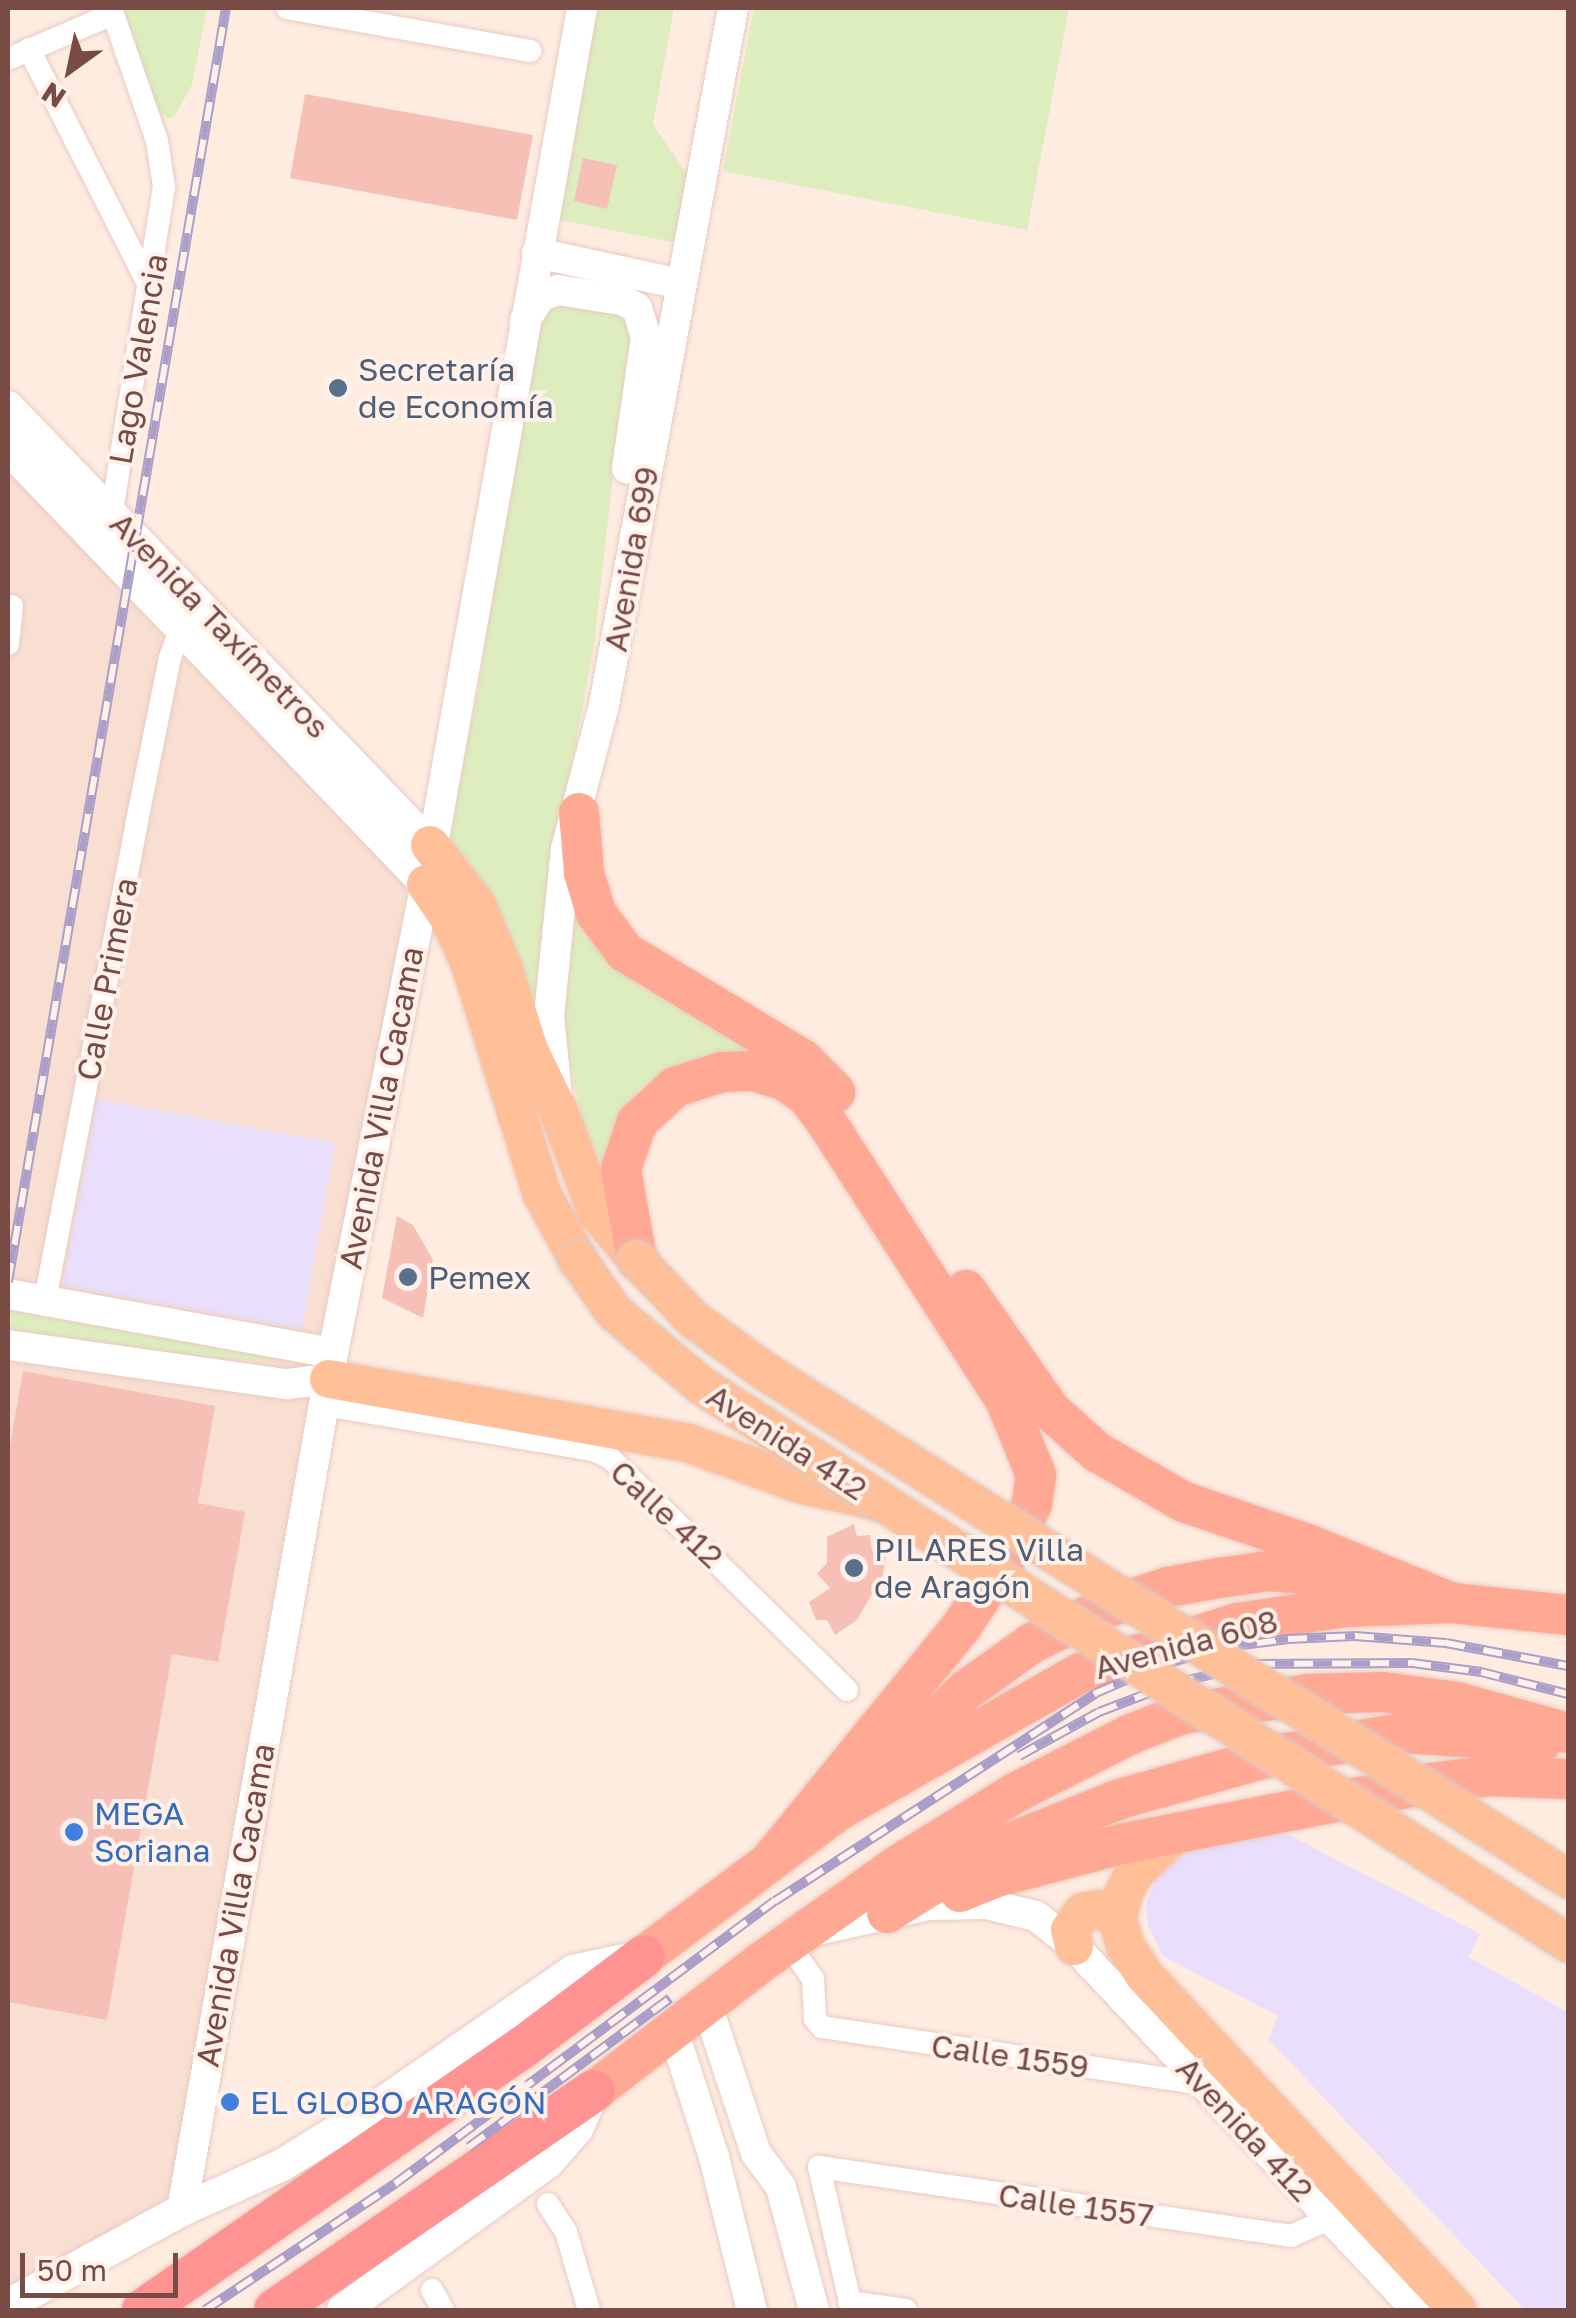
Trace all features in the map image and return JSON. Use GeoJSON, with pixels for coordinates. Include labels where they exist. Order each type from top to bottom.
{"type":"FeatureCollection","features":[{"type":"Feature","properties":{"kind":"highway"},"geometry":{"type":"LineString","coordinates":[[579,813],[584,872],[596,913],[625,952],[802,1059],[839,1095],[1041,1396],[1096,1452],[1184,1502],[1310,1545],[1452,1603]]}},
{"type":"Feature","properties":{"kind":"highway"},"geometry":{"type":"LineString","coordinates":[[638,1260],[621,1169],[636,1122],[675,1087],[722,1072],[754,1071],[784,1080],[807,1096],[824,1120],[1005,1399],[1036,1475],[1024,1520],[1000,1568],[962,1626],[774,1856]]}},
{"type":"Feature","properties":{"kind":"highway"},"geometry":{"type":"LineString","coordinates":[[143,2310],[523,2047],[774,1856],[851,1804],[911,1740],[964,1692],[1032,1643],[1100,1610],[1168,1586],[1270,1572],[1336,1574],[1452,1603]]}},
{"type":"Feature","properties":{"kind":"highway","name":"Avenida 608"},"geometry":{"type":"LineString","coordinates":[[851,1804],[1080,1674],[1156,1646],[1238,1623],[1346,1607],[1452,1603],[1568,1615]]}},
{"type":"Feature","properties":{"kind":"highway","name":"Avenida 608"},"geometry":{"type":"LineString","coordinates":[[594,2092],[794,1939],[900,1864],[1015,1793],[1130,1734],[1182,1714],[1236,1703],[1383,1692],[1458,1702],[1568,1733]]}},
{"type":"Feature","properties":{"kind":"highway"},"geometry":{"type":"LineString","coordinates":[[887,1913],[980,1855],[1120,1799],[1276,1755],[1402,1733],[1568,1746]]}},
{"type":"Feature","properties":{"kind":"highway"},"geometry":{"type":"LineString","coordinates":[[929,1904],[997,1877],[1122,1844],[1432,1783],[1489,1776],[1568,1779]]}},
{"type":"Feature","properties":{"kind":"highway"},"geometry":{"type":"LineString","coordinates":[[275,2310],[594,2092]]}},
{"type":"Feature","properties":{"kind":"main road","name":"Avenida Taxímetros"},"geometry":{"type":"LineString","coordinates":[[8,407],[112,513],[188,612],[426,884]]}},
{"type":"Feature","properties":{"kind":"main road","name":"Avenida Taxímetros"},"geometry":{"type":"LineString","coordinates":[[8,448],[188,612],[430,845]]}},
{"type":"Feature","properties":{"kind":"main road","name":"Avenida 412"},"geometry":{"type":"LineString","coordinates":[[430,845],[476,904],[503,968],[529,1050],[560,1112],[596,1212],[693,1319],[766,1372],[1568,1879]]}},
{"type":"Feature","properties":{"kind":"main road","name":"Avenida 412"},"geometry":{"type":"LineString","coordinates":[[426,884],[449,918],[470,963],[542,1194],[578,1260],[614,1312],[702,1386],[1568,1943]]}},
{"type":"Feature","properties":{"kind":"main road"},"geometry":{"type":"LineString","coordinates":[[328,1379],[688,1442],[800,1484],[876,1500]]}},
{"type":"Feature","properties":{"kind":"main road"},"geometry":{"type":"LineString","coordinates":[[1173,1836],[1135,1872],[1117,1918],[1126,1947],[1144,1976],[1457,2310]]}},
{"type":"Feature","properties":{"kind":"main road"},"geometry":{"type":"LineString","coordinates":[[1074,1946],[1070,1930],[1084,1912],[1101,1909],[1117,1918]]}},
{"type":"Feature","properties":{"kind":"main road"},"geometry":{"type":"LineString","coordinates":[[8,2305],[182,2210],[282,2164],[384,2102],[573,1970],[644,1956]]}},
{"type":"Feature","properties":{"kind":"main road"},"geometry":{"type":"LineString","coordinates":[[343,2310],[548,2162],[576,2129],[594,2092]]}},
{"type":"Feature","properties":{"kind":"street"},"geometry":{"type":"LineString","coordinates":[[287,8],[346,13],[530,51]]}},
{"type":"Feature","properties":{"kind":"street","name":"Avenida Villa Cacama"},"geometry":{"type":"LineString","coordinates":[[182,2210],[328,1379],[426,884],[521,330],[582,8]]}},
{"type":"Feature","properties":{"kind":"street","name":"Avenida 699"},"geometry":{"type":"LineString","coordinates":[[560,1112],[549,1016],[552,950],[566,850],[579,813],[616,641],[733,8]]}},
{"type":"Feature","properties":{"kind":"street"},"geometry":{"type":"LineString","coordinates":[[112,10],[18,54],[150,287]]}},
{"type":"Feature","properties":{"kind":"street","name":"Lago Valencia"},"geometry":{"type":"LineString","coordinates":[[112,10],[157,141],[164,204],[112,513]]}},
{"type":"Feature","properties":{"kind":"street"},"geometry":{"type":"LineString","coordinates":[[537,253],[680,284]]}},
{"type":"Feature","properties":{"kind":"street"},"geometry":{"type":"LineString","coordinates":[[521,330],[541,296],[558,290],[622,300],[638,308],[644,318],[646,338],[611,582],[616,641]]}},
{"type":"Feature","properties":{"kind":"street","name":"Calle Primera"},"geometry":{"type":"LineString","coordinates":[[46,1300],[170,658],[188,612]]}},
{"type":"Feature","properties":{"kind":"street"},"geometry":{"type":"LineString","coordinates":[[8,1294],[46,1300],[328,1379]]}},
{"type":"Feature","properties":{"kind":"street"},"geometry":{"type":"LineString","coordinates":[[8,1346],[287,1384],[328,1379]]}},
{"type":"Feature","properties":{"kind":"street","name":"Calle 412"},"geometry":{"type":"LineString","coordinates":[[328,1379],[609,1457],[847,1690]]}},
{"type":"Feature","properties":{"kind":"street","name":"Avenida 412"},"geometry":{"type":"LineString","coordinates":[[794,1939],[929,1904],[986,1904],[1024,1911],[1074,1946],[1417,2310]]}},
{"type":"Feature","properties":{"kind":"street","name":"Calle 1559"},"geometry":{"type":"LineString","coordinates":[[794,1939],[813,1979],[817,2024],[1203,2084]]}},
{"type":"Feature","properties":{"kind":"street"},"geometry":{"type":"LineString","coordinates":[[708,2005],[756,2153],[781,2187],[814,2310]]}},
{"type":"Feature","properties":{"kind":"street"},"geometry":{"type":"LineString","coordinates":[[674,2030],[714,2157],[752,2310]]}},
{"type":"Feature","properties":{"kind":"street"},"geometry":{"type":"LineString","coordinates":[[714,2157],[756,2153]]}},
{"type":"Feature","properties":{"kind":"street","name":"Calle 1557"},"geometry":{"type":"LineString","coordinates":[[906,2310],[850,2302],[820,2167],[1291,2236],[1329,2219]]}},
{"type":"Feature","properties":{"kind":"street"},"geometry":{"type":"LineString","coordinates":[[548,2204],[566,2232],[589,2310]]}},
{"type":"Feature","properties":{"kind":"shaded area"},"geometry":{"type":"Polygon","coordinates":[[[8,462],[408,886],[172,2208],[8,2310],[8,462]]]}},
{"type":"Feature","properties":{"kind":"shaded area"},"geometry":{"type":"Polygon","coordinates":[[[97,1099],[335,1143],[302,1329],[63,1286],[97,1099]]]}},
{"type":"Feature","properties":{"kind":"shaded area"},"geometry":{"type":"Polygon","coordinates":[[[1285,1833],[1480,1934],[1468,1957],[1568,2012],[1568,2310],[1525,2310],[1268,2039],[1278,2016],[1163,1956],[1148,1925],[1146,1903],[1158,1874],[1172,1858],[1228,1836],[1285,1833]]]}},
{"type":"Feature","properties":{"kind":"green space"},"geometry":{"type":"Polygon","coordinates":[[[122,8],[207,8],[192,85],[174,117],[168,119],[157,109],[122,8]]]}},
{"type":"Feature","properties":{"kind":"green space"},"geometry":{"type":"Polygon","coordinates":[[[594,8],[674,8],[653,124],[693,183],[682,244],[556,219],[594,8]]]}},
{"type":"Feature","properties":{"kind":"green space"},"geometry":{"type":"Polygon","coordinates":[[[754,8],[1069,8],[1027,230],[723,171],[754,8]]]}},
{"type":"Feature","properties":{"kind":"green space"},"geometry":{"type":"Polygon","coordinates":[[[544,296],[622,306],[637,334],[614,466],[594,645],[552,875],[542,1039],[506,925],[448,839],[479,685],[534,308],[544,296]]]}},
{"type":"Feature","properties":{"kind":"green space"},"geometry":{"type":"Polygon","coordinates":[[[572,880],[771,1053],[690,1062],[638,1090],[613,1130],[607,1172],[585,1133],[559,1014],[572,880]]]}},
{"type":"Feature","properties":{"kind":"green space"},"geometry":{"type":"Polygon","coordinates":[[[14,1306],[280,1357],[258,1361],[163,1355],[8,1332],[14,1306]]]}},
{"type":"Feature","properties":{"kind":"building"},"geometry":{"type":"Polygon","coordinates":[[[305,94],[533,135],[517,220],[290,178],[305,94]]]}},
{"type":"Feature","properties":{"kind":"building"},"geometry":{"type":"Polygon","coordinates":[[[583,158],[617,165],[607,209],[574,201],[583,158]]]}},
{"type":"Feature","properties":{"kind":"building","name":"Pemex"},"geometry":{"type":"Polygon","coordinates":[[[397,1216],[413,1225],[433,1260],[423,1318],[382,1298],[397,1216]]]}},
{"type":"Feature","properties":{"kind":"building","name":"MEGA Soriana"},"geometry":{"type":"Polygon","coordinates":[[[23,1371],[215,1406],[198,1503],[245,1512],[218,1662],[172,1654],[107,2020],[8,2002],[8,1457],[23,1371]]]}},
{"type":"Feature","properties":{"kind":"building"},"geometry":{"type":"Polygon","coordinates":[[[854,1524],[857,1536],[870,1535],[872,1551],[886,1552],[883,1575],[857,1620],[835,1635],[827,1620],[816,1620],[809,1602],[830,1588],[817,1574],[827,1563],[827,1537],[854,1524]]]}},
{"type":"Feature","properties":{"kind":"railway"},"geometry":{"type":"LineString","coordinates":[[8,1282],[226,8]]}},
{"type":"Feature","properties":{"kind":"railway"},"geometry":{"type":"LineString","coordinates":[[205,2310],[396,2183],[775,1901],[1096,1693],[1156,1667],[1219,1648],[1288,1639],[1355,1636],[1446,1643],[1568,1666]]}},
{"type":"Feature","properties":{"kind":"railway"},"geometry":{"type":"LineString","coordinates":[[1019,1756],[1099,1712],[1175,1683],[1256,1664],[1412,1663],[1481,1672],[1568,1694]]}},
{"type":"Feature","properties":{"kind":"railway"},"geometry":{"type":"LineString","coordinates":[[469,2147],[670,1998]]}},
{"type":"Feature","properties":{"kind":"place","name":"Secretaría de Economía"},"geometry":{"type":"Point","coordinates":[338,388]}},
{"type":"Feature","properties":{"kind":"place","name":"Pemex"},"geometry":{"type":"Point","coordinates":[408,1277]}},
{"type":"Feature","properties":{"kind":"place","name":"PILARES Villa de Aragón"},"geometry":{"type":"Point","coordinates":[854,1568]}},
{"type":"Feature","properties":{"kind":"place","name":"MEGA Soriana"},"geometry":{"type":"Point","coordinates":[74,1832]}},
{"type":"Feature","properties":{"kind":"place","name":"EL GLOBO ARAGÓN"},"geometry":{"type":"Point","coordinates":[230,2102]}}]}
